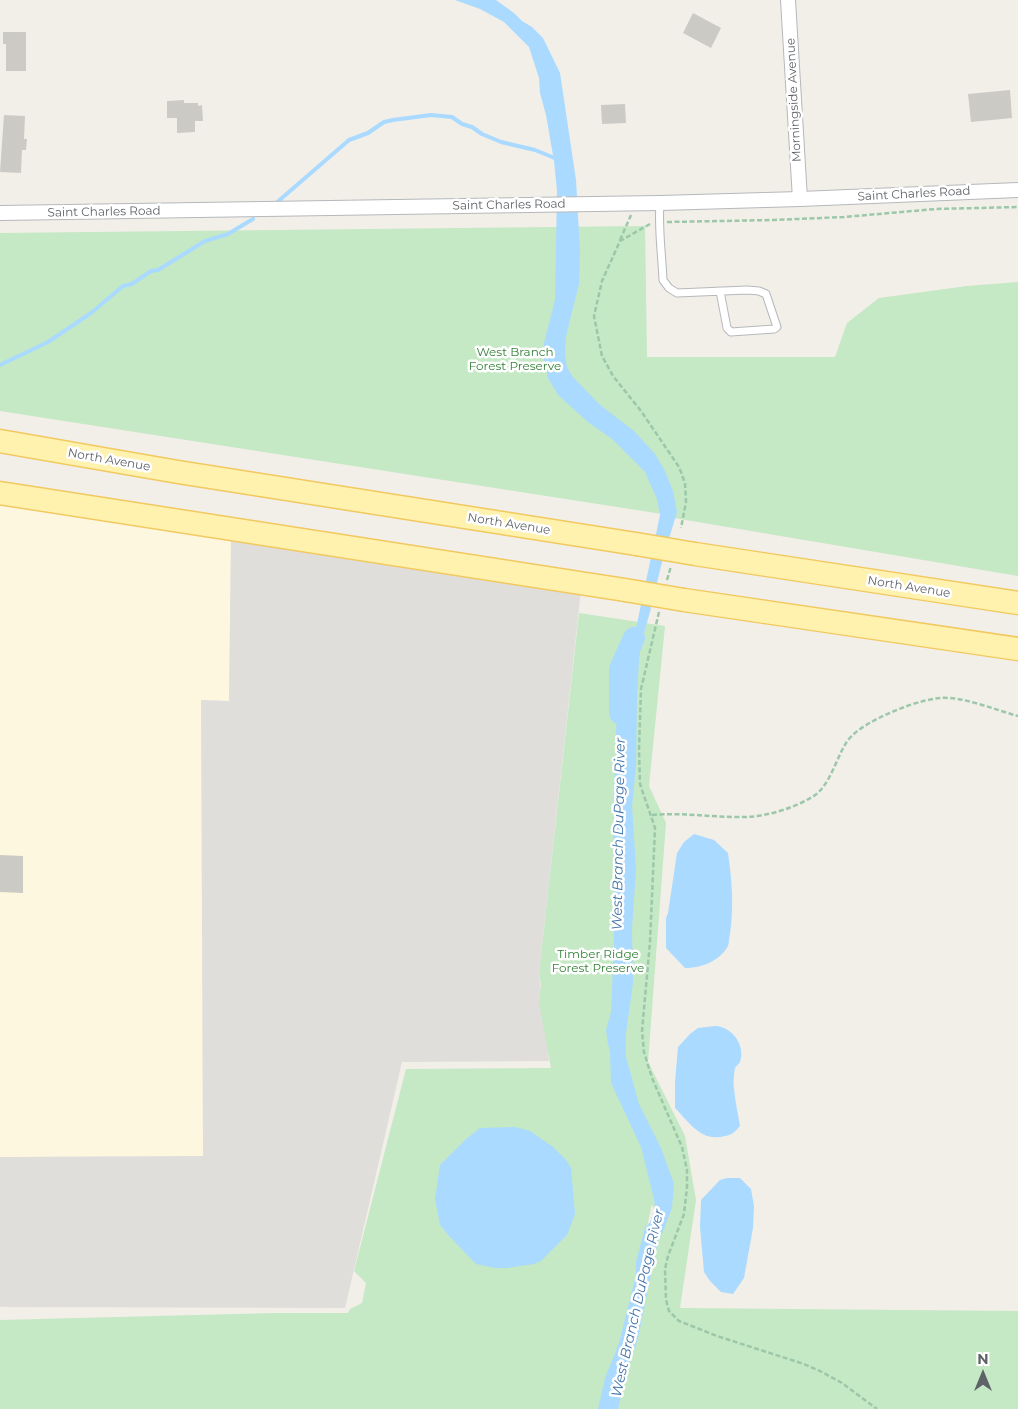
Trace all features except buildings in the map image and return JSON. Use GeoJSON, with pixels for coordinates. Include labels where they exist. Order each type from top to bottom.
{"type":"FeatureCollection","features":[{"type":"Feature","properties":{"kind":"main road","name":"North Avenue"},"geometry":{"type":"LineString","coordinates":[[0,441],[178,472],[1018,603]]}},
{"type":"Feature","properties":{"kind":"main road"},"geometry":{"type":"LineString","coordinates":[[0,493],[684,600],[1018,649]]}},
{"type":"Feature","properties":{"kind":"street","name":"Morningside Avenue"},"geometry":{"type":"LineString","coordinates":[[788,0],[800,199]]}},
{"type":"Feature","properties":{"kind":"street","name":"Saint Charles Road"},"geometry":{"type":"LineString","coordinates":[[0,213],[637,204],[1018,190]]}},
{"type":"Feature","properties":{"kind":"lane"},"geometry":{"type":"LineString","coordinates":[[660,203],[659,222],[663,280],[665,284],[678,293],[720,291],[747,290],[759,291],[766,294],[777,327],[774,329],[732,332],[727,328],[720,291]]}},
{"type":"Feature","properties":{"kind":"path"},"geometry":{"type":"LineString","coordinates":[[620,241],[637,204]]}},
{"type":"Feature","properties":{"kind":"path"},"geometry":{"type":"LineString","coordinates":[[667,580],[673,559]]}},
{"type":"Feature","properties":{"kind":"path"},"geometry":{"type":"LineString","coordinates":[[659,612],[641,689],[640,784],[644,800],[652,815],[654,828],[650,942],[642,1031],[652,1078],[682,1147],[687,1170],[684,1214],[665,1269],[666,1300],[669,1311],[679,1320],[716,1336],[804,1364],[842,1383],[877,1409]]}},
{"type":"Feature","properties":{"kind":"path"},"geometry":{"type":"LineString","coordinates":[[652,815],[676,813],[748,817],[776,812],[800,803],[814,796],[822,787],[846,743],[854,734],[893,711],[921,702],[941,698],[960,700],[1018,716]]}},
{"type":"Feature","properties":{"kind":"shaded area"},"geometry":{"type":"Polygon","coordinates":[[[0,497],[231,533],[229,701],[201,700],[203,1156],[0,1157],[0,497]]]}},
{"type":"Feature","properties":{"kind":"shaded area"},"geometry":{"type":"Polygon","coordinates":[[[231,533],[581,590],[539,974],[549,1061],[402,1062],[345,1308],[0,1307],[0,1157],[203,1156],[201,700],[229,701],[231,533]]]}},
{"type":"Feature","properties":{"kind":"green space","name":"West Branch Forest Preserve"},"geometry":{"type":"Polygon","coordinates":[[[645,226],[647,357],[835,357],[847,323],[879,298],[967,286],[1018,282],[1018,576],[674,518],[675,516],[0,411],[0,233],[645,226]]]}},
{"type":"Feature","properties":{"kind":"green space","name":"Timber Ridge Forest Preserve"},"geometry":{"type":"Polygon","coordinates":[[[579,613],[665,626],[649,786],[666,823],[648,1062],[685,1136],[696,1200],[680,1308],[1018,1311],[1018,1409],[0,1409],[0,1320],[348,1313],[350,1309],[362,1303],[366,1283],[354,1271],[406,1069],[551,1068],[539,1003],[541,985],[539,974],[579,613]],[[652,1204],[629,1308],[655,1213],[652,1204]]]}},
{"type":"Feature","properties":{"kind":"water"},"geometry":{"type":"Polygon","coordinates":[[[455,0],[496,0],[532,27],[543,38],[560,73],[576,180],[580,251],[579,284],[566,336],[565,353],[567,367],[572,376],[599,404],[634,431],[655,454],[665,471],[673,491],[677,512],[641,643],[639,659],[636,767],[632,806],[636,869],[632,929],[633,983],[626,1033],[626,1057],[639,1104],[661,1148],[674,1184],[672,1208],[658,1241],[638,1338],[626,1375],[618,1409],[598,1409],[605,1378],[619,1343],[636,1275],[636,1262],[645,1228],[650,1222],[655,1208],[641,1147],[611,1083],[610,1052],[606,1030],[611,1012],[614,944],[613,822],[617,704],[621,679],[620,656],[623,647],[635,633],[660,515],[657,499],[645,472],[612,439],[588,422],[558,395],[548,378],[544,361],[544,343],[555,300],[557,191],[554,161],[540,93],[539,78],[529,47],[504,22],[480,9],[455,0]]]}},
{"type":"Feature","properties":{"kind":"water"},"geometry":{"type":"Polygon","coordinates":[[[694,834],[714,840],[728,853],[732,914],[728,945],[725,951],[710,963],[685,968],[666,948],[666,918],[677,853],[684,842],[694,834]]]}},
{"type":"Feature","properties":{"kind":"water"},"geometry":{"type":"Polygon","coordinates":[[[715,1026],[727,1029],[732,1033],[741,1050],[740,1062],[735,1068],[734,1081],[740,1126],[733,1133],[720,1137],[706,1136],[700,1133],[675,1108],[678,1047],[698,1028],[715,1026]]]}},
{"type":"Feature","properties":{"kind":"water"},"geometry":{"type":"Polygon","coordinates":[[[515,1127],[530,1131],[553,1147],[566,1160],[571,1168],[575,1214],[567,1235],[541,1261],[534,1264],[507,1268],[495,1268],[476,1264],[440,1225],[435,1199],[440,1165],[480,1128],[515,1127]]]}},
{"type":"Feature","properties":{"kind":"water"},"geometry":{"type":"Polygon","coordinates":[[[740,1178],[751,1189],[754,1206],[753,1228],[744,1278],[733,1294],[721,1292],[704,1272],[700,1227],[701,1200],[720,1180],[740,1178]]]}},
{"type":"Feature","properties":{"kind":"waterway"},"geometry":{"type":"LineString","coordinates":[[275,204],[349,140],[368,133],[384,122],[393,120],[431,115],[452,117],[462,124],[501,142],[535,150],[557,159]]}},
{"type":"Feature","properties":{"kind":"waterway"},"geometry":{"type":"LineString","coordinates":[[0,365],[48,342],[91,313],[123,286],[132,284],[151,271],[158,270],[205,241],[228,234],[253,219]]}},
{"type":"Feature","properties":{"kind":"waterway","name":"West Branch DuPage River"},"geometry":{"type":"LineString","coordinates":[[620,713],[620,669],[634,638]]}}]}
